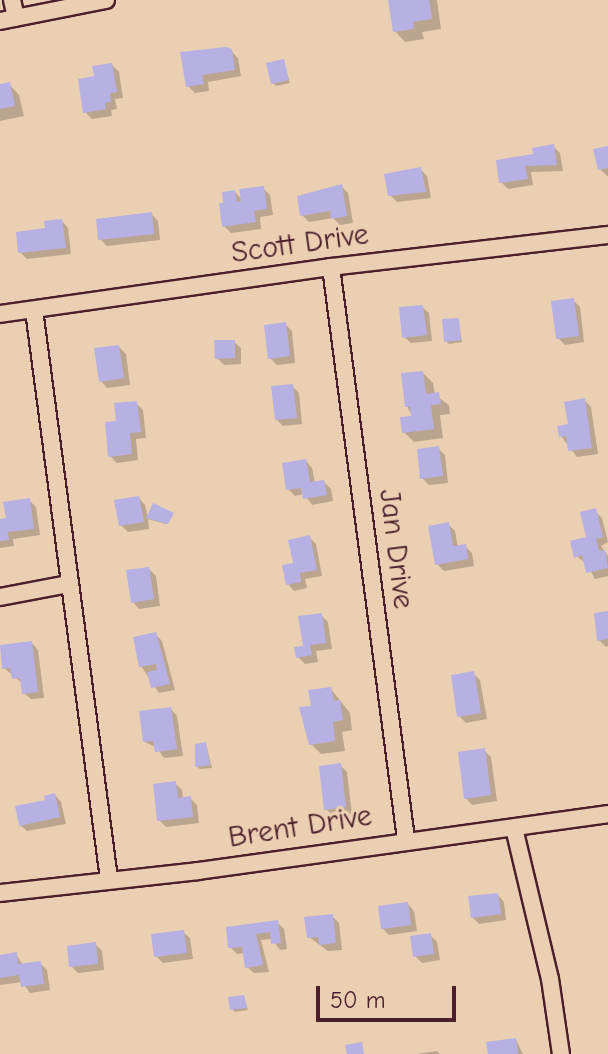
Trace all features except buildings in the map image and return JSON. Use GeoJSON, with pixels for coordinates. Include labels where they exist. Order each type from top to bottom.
{"type":"FeatureCollection","features":[{"type":"Feature","properties":{"kind":"street"},"geometry":{"type":"LineString","coordinates":[[12,0],[8,20],[106,0]]}},
{"type":"Feature","properties":{"kind":"street","name":"Scott Drive"},"geometry":{"type":"LineString","coordinates":[[0,314],[331,267],[608,235]]}},
{"type":"Feature","properties":{"kind":"street","name":"Jan Drive"},"geometry":{"type":"LineString","coordinates":[[331,267],[406,839]]}},
{"type":"Feature","properties":{"kind":"street"},"geometry":{"type":"LineString","coordinates":[[34,310],[109,879]]}},
{"type":"Feature","properties":{"kind":"street"},"geometry":{"type":"LineString","coordinates":[[0,597],[68,584]]}},
{"type":"Feature","properties":{"kind":"street","name":"Brent Drive"},"geometry":{"type":"LineString","coordinates":[[0,893],[198,871],[406,839],[608,814]]}},
{"type":"Feature","properties":{"kind":"street"},"geometry":{"type":"LineString","coordinates":[[514,828],[550,979],[561,1054]]}}]}
